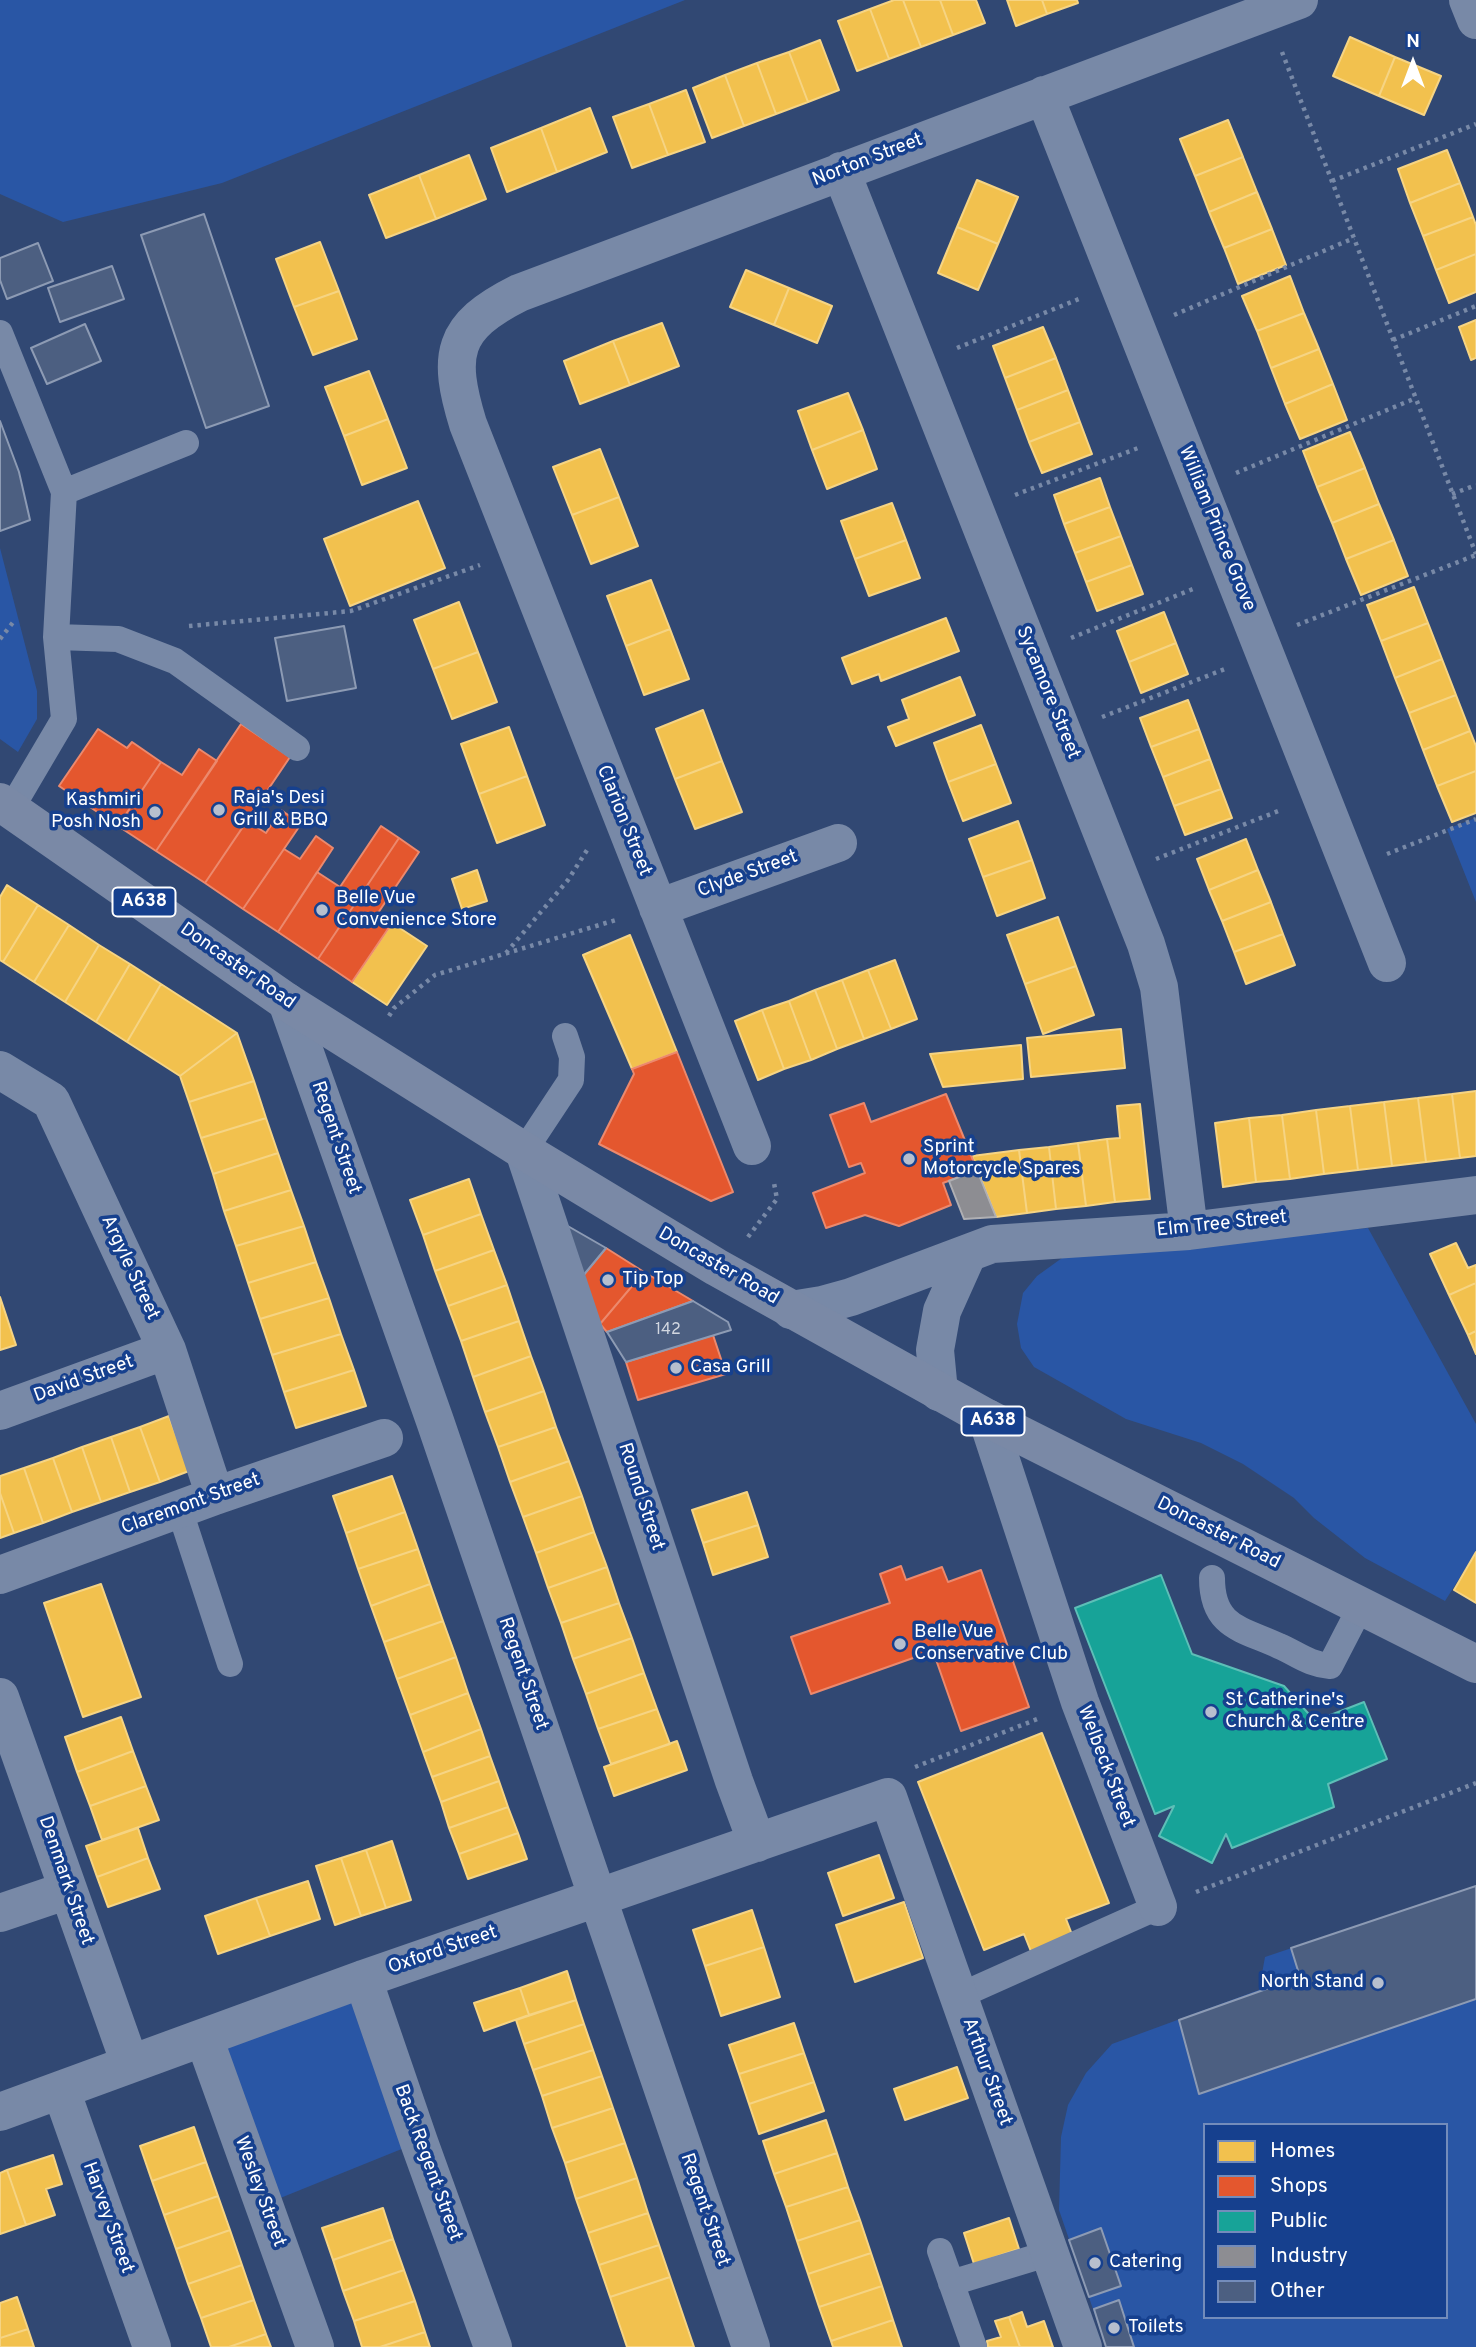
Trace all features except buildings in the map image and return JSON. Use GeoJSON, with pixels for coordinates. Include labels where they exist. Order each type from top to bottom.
{"type":"FeatureCollection","features":[{"type":"Feature","properties":{"kind":"highway","name":"Doncaster Road"},"geometry":{"type":"LineString","coordinates":[[5,806],[287,1002],[524,1151],[716,1267],[988,1418],[1476,1664]]}},
{"type":"Feature","properties":{"kind":"street"},"geometry":{"type":"LineString","coordinates":[[1468,0],[1476,20]]}},
{"type":"Feature","properties":{"kind":"street","name":"Norton Street"},"geometry":{"type":"LineString","coordinates":[[458,350],[480,317],[519,293],[1283,6]]}},
{"type":"Feature","properties":{"kind":"street","name":"William Prince Grove"},"geometry":{"type":"LineString","coordinates":[[1044,95],[1387,963]]}},
{"type":"Feature","properties":{"kind":"street","name":"Sycamore Street"},"geometry":{"type":"LineString","coordinates":[[841,172],[1146,944],[1158,986],[1189,1231]]}},
{"type":"Feature","properties":{"kind":"street","name":"Clarion Street"},"geometry":{"type":"LineString","coordinates":[[458,350],[455,366],[462,404],[517,552],[752,1146]]}},
{"type":"Feature","properties":{"kind":"street","name":"Clyde Street"},"geometry":{"type":"LineString","coordinates":[[658,908],[838,843]]}},
{"type":"Feature","properties":{"kind":"street","name":"Regent Street"},"geometry":{"type":"LineString","coordinates":[[287,1002],[435,1420],[751,2347]]}},
{"type":"Feature","properties":{"kind":"street","name":"Argyle Street"},"geometry":{"type":"LineString","coordinates":[[0,1070],[51,1101],[167,1350],[215,1496]]}},
{"type":"Feature","properties":{"kind":"street","name":"Round Street"},"geometry":{"type":"LineString","coordinates":[[524,1151],[757,1843]]}},
{"type":"Feature","properties":{"kind":"street","name":"Elm Tree Street"},"geometry":{"type":"LineString","coordinates":[[791,1310],[851,1297],[992,1244],[1189,1231],[1476,1195]]}},
{"type":"Feature","properties":{"kind":"street"},"geometry":{"type":"LineString","coordinates":[[939,1392],[935,1350],[942,1311],[968,1253]]}},
{"type":"Feature","properties":{"kind":"street","name":"David Street"},"geometry":{"type":"LineString","coordinates":[[0,1411],[167,1350]]}},
{"type":"Feature","properties":{"kind":"street","name":"Welbeck Street"},"geometry":{"type":"LineString","coordinates":[[988,1418],[1080,1702],[1158,1907]]}},
{"type":"Feature","properties":{"kind":"street","name":"Claremont Street"},"geometry":{"type":"LineString","coordinates":[[0,1575],[179,1508],[384,1438]]}},
{"type":"Feature","properties":{"kind":"street","name":"Denmark Street"},"geometry":{"type":"LineString","coordinates":[[0,1697],[130,2064]]}},
{"type":"Feature","properties":{"kind":"street","name":"Oxford Street"},"geometry":{"type":"LineString","coordinates":[[0,2112],[363,1979],[888,1797]]}},
{"type":"Feature","properties":{"kind":"street","name":"Arthur Street"},"geometry":{"type":"LineString","coordinates":[[888,1797],[1083,2347]]}},
{"type":"Feature","properties":{"kind":"street"},"geometry":{"type":"LineString","coordinates":[[0,1913],[68,1889]]}},
{"type":"Feature","properties":{"kind":"street","name":"Back Regent Street"},"geometry":{"type":"LineString","coordinates":[[363,1979],[493,2347]]}},
{"type":"Feature","properties":{"kind":"street","name":"Wesley Street"},"geometry":{"type":"LineString","coordinates":[[204,2038],[315,2347]]}},
{"type":"Feature","properties":{"kind":"street","name":"Harvey Street"},"geometry":{"type":"LineString","coordinates":[[61,2090],[152,2347]]}},
{"type":"Feature","properties":{"kind":"lane"},"geometry":{"type":"LineString","coordinates":[[0,333],[64,492],[56,637],[64,719],[5,806]]}},
{"type":"Feature","properties":{"kind":"lane"},"geometry":{"type":"LineString","coordinates":[[64,492],[187,443]]}},
{"type":"Feature","properties":{"kind":"lane"},"geometry":{"type":"LineString","coordinates":[[56,637],[118,639],[175,660],[297,748]]}},
{"type":"Feature","properties":{"kind":"lane"},"geometry":{"type":"LineString","coordinates":[[524,1151],[572,1080],[572,1056],[565,1036]]}},
{"type":"Feature","properties":{"kind":"lane"},"geometry":{"type":"LineString","coordinates":[[179,1508],[230,1664]]}},
{"type":"Feature","properties":{"kind":"lane"},"geometry":{"type":"LineString","coordinates":[[1212,1578],[1212,1592],[1222,1616],[1239,1631],[1279,1645],[1314,1665],[1330,1666],[1361,1606]]}},
{"type":"Feature","properties":{"kind":"lane"},"geometry":{"type":"LineString","coordinates":[[959,1996],[1158,1907]]}},
{"type":"Feature","properties":{"kind":"lane"},"geometry":{"type":"LineString","coordinates":[[940,2251],[974,2347]]}},
{"type":"Feature","properties":{"kind":"lane"},"geometry":{"type":"LineString","coordinates":[[951,2283],[1050,2253]]}},
{"type":"Feature","properties":{"kind":"path"},"geometry":{"type":"LineString","coordinates":[[1062,732],[1476,554],[1332,181],[1283,6]]}},
{"type":"Feature","properties":{"kind":"path"},"geometry":{"type":"LineString","coordinates":[[1332,181],[1476,124]]}},
{"type":"Feature","properties":{"kind":"path"},"geometry":{"type":"LineString","coordinates":[[1138,331],[1354,238]]}},
{"type":"Feature","properties":{"kind":"path"},"geometry":{"type":"LineString","coordinates":[[917,363],[1119,283]]}},
{"type":"Feature","properties":{"kind":"path"},"geometry":{"type":"LineString","coordinates":[[1393,340],[1476,306]]}},
{"type":"Feature","properties":{"kind":"path"},"geometry":{"type":"LineString","coordinates":[[1200,488],[1416,398]]}},
{"type":"Feature","properties":{"kind":"path"},"geometry":{"type":"LineString","coordinates":[[975,511],[1178,433]]}},
{"type":"Feature","properties":{"kind":"path"},"geometry":{"type":"LineString","coordinates":[[1452,494],[1476,485]]}},
{"type":"Feature","properties":{"kind":"path"},"geometry":{"type":"LineString","coordinates":[[118,639],[149,629],[351,611],[517,552]]}},
{"type":"Feature","properties":{"kind":"path"},"geometry":{"type":"LineString","coordinates":[[1032,654],[1233,572]]}},
{"type":"Feature","properties":{"kind":"path"},"geometry":{"type":"LineString","coordinates":[[0,639],[14,621]]}},
{"type":"Feature","properties":{"kind":"path"},"geometry":{"type":"LineString","coordinates":[[506,954],[568,880],[590,844],[611,789]]}},
{"type":"Feature","properties":{"kind":"path"},"geometry":{"type":"LineString","coordinates":[[1118,873],[1321,794]]}},
{"type":"Feature","properties":{"kind":"path"},"geometry":{"type":"LineString","coordinates":[[1351,869],[1476,819]]}},
{"type":"Feature","properties":{"kind":"path"},"geometry":{"type":"LineString","coordinates":[[365,1051],[394,1008],[435,975],[658,908]]}},
{"type":"Feature","properties":{"kind":"path"},"geometry":{"type":"LineString","coordinates":[[716,1267],[750,1235],[777,1199],[776,1186],[752,1146]]}},
{"type":"Feature","properties":{"kind":"path"},"geometry":{"type":"LineString","coordinates":[[888,1797],[901,1772],[1080,1702]]}},
{"type":"Feature","properties":{"kind":"path"},"geometry":{"type":"LineString","coordinates":[[1158,1907],[1476,1783]]}},
{"type":"Feature","properties":{"kind":"shaded area"},"geometry":{"type":"Polygon","coordinates":[[[0,0],[685,0],[222,183],[63,222],[0,194],[0,0]]]}},
{"type":"Feature","properties":{"kind":"shaded area"},"geometry":{"type":"Polygon","coordinates":[[[0,548],[37,691],[37,719],[18,752],[0,739],[0,548]]]}},
{"type":"Feature","properties":{"kind":"shaded area"},"geometry":{"type":"Polygon","coordinates":[[[1476,818],[1476,902],[1447,829],[1476,818]]]}},
{"type":"Feature","properties":{"kind":"shaded area"},"geometry":{"type":"Polygon","coordinates":[[[1368,1228],[1476,1424],[1476,1552],[1445,1601],[1365,1558],[1314,1518],[1294,1498],[1243,1464],[1201,1443],[1126,1419],[1034,1367],[1021,1348],[1017,1324],[1023,1293],[1037,1276],[1062,1258],[1368,1228]]]}},
{"type":"Feature","properties":{"kind":"shaded area"},"geometry":{"type":"Polygon","coordinates":[[[1476,1886],[1476,2347],[1106,2347],[1059,2210],[1061,2137],[1068,2105],[1086,2073],[1112,2044],[1259,1990],[1265,1957],[1476,1886]]]}},
{"type":"Feature","properties":{"kind":"shaded area"},"geometry":{"type":"Polygon","coordinates":[[[363,1979],[419,2142],[263,2205],[204,2038],[363,1979]]]}},
{"type":"Feature","properties":{"kind":"place","name":"Raja's Desi Grill & BBQ"},"geometry":{"type":"Point","coordinates":[219,810]}},
{"type":"Feature","properties":{"kind":"place","name":"Kashmiri Posh Nosh"},"geometry":{"type":"Point","coordinates":[155,812]}},
{"type":"Feature","properties":{"kind":"place","name":"Belle Vue Convenience Store"},"geometry":{"type":"Point","coordinates":[322,910]}},
{"type":"Feature","properties":{"kind":"place","name":"Sprint Motorcycle Spares"},"geometry":{"type":"Point","coordinates":[909,1159]}},
{"type":"Feature","properties":{"kind":"place","name":"Tip Top"},"geometry":{"type":"Point","coordinates":[608,1280]}},
{"type":"Feature","properties":{"kind":"place","name":"Casa Grill"},"geometry":{"type":"Point","coordinates":[676,1368]}},
{"type":"Feature","properties":{"kind":"place","name":"Belle Vue Conservative Club"},"geometry":{"type":"Point","coordinates":[900,1644]}},
{"type":"Feature","properties":{"kind":"place","name":"St Catherine's Church & Centre"},"geometry":{"type":"Point","coordinates":[1211,1712]}},
{"type":"Feature","properties":{"kind":"place","name":"North Stand"},"geometry":{"type":"Point","coordinates":[1378,1983]}},
{"type":"Feature","properties":{"kind":"place","name":"Catering"},"geometry":{"type":"Point","coordinates":[1095,2263]}},
{"type":"Feature","properties":{"kind":"place","name":"Toilets"},"geometry":{"type":"Point","coordinates":[1114,2328]}}]}
